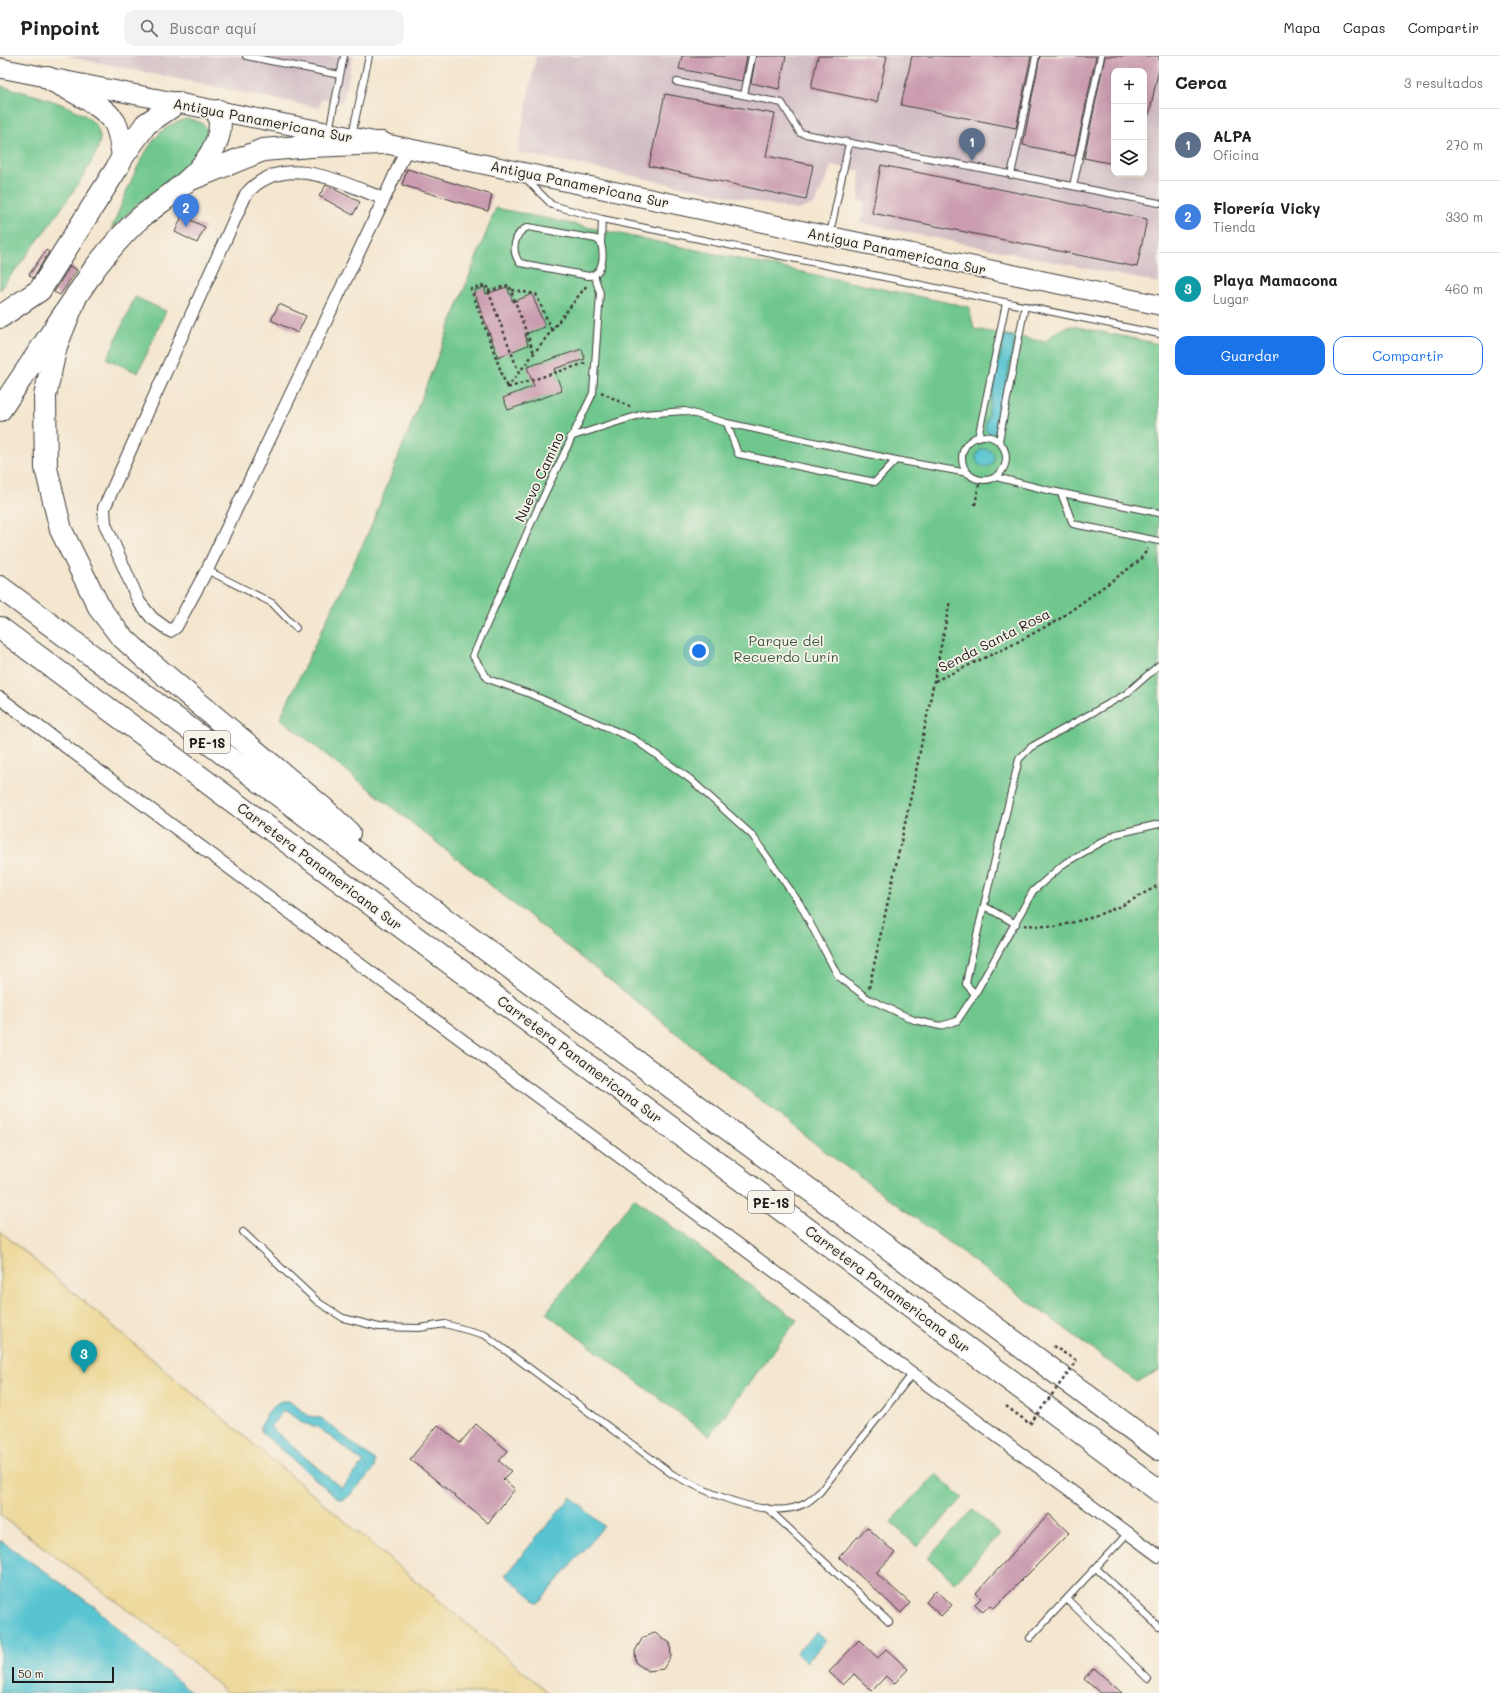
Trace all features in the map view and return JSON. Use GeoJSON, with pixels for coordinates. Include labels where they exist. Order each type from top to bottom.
{"type":"FeatureCollection","features":[{"type":"Feature","properties":{"kind":"highway"},"geometry":{"type":"LineString","coordinates":[[48,78],[107,114],[114,122],[118,130],[123,156]]}},
{"type":"Feature","properties":{"kind":"highway"},"geometry":{"type":"LineString","coordinates":[[0,316],[40,290],[117,168],[123,156],[146,124],[154,117],[177,103]]}},
{"type":"Feature","properties":{"kind":"highway"},"geometry":{"type":"LineString","coordinates":[[0,410],[77,294],[112,246],[139,219],[191,179],[212,152],[220,132],[219,111]]}},
{"type":"Feature","properties":{"kind":"highway"},"geometry":{"type":"LineString","coordinates":[[191,179],[263,150],[382,143]]}},
{"type":"Feature","properties":{"kind":"highway"},"geometry":{"type":"LineString","coordinates":[[77,294],[56,346],[45,396],[46,468],[61,530],[100,609],[120,635],[146,659],[324,809],[415,897]]}},
{"type":"Feature","properties":{"kind":"highway","name":"PE-1S"},"geometry":{"type":"LineString","coordinates":[[0,587],[1159,1449]]}},
{"type":"Feature","properties":{"kind":"highway","name":"Carretera Panamericana Sur"},"geometry":{"type":"LineString","coordinates":[[0,628],[1159,1491]]}},
{"type":"Feature","properties":{"kind":"main road","name":"Antigua Panamericana Sur"},"geometry":{"type":"LineString","coordinates":[[0,68],[329,132],[1159,305]]}},
{"type":"Feature","properties":{"kind":"street"},"geometry":{"type":"LineString","coordinates":[[384,199],[338,181],[296,171],[278,173],[255,184],[246,194],[104,508],[105,524],[139,602],[152,618],[170,631],[176,627],[207,570],[384,199],[407,148]]}},
{"type":"Feature","properties":{"kind":"street"},"geometry":{"type":"LineString","coordinates":[[0,698],[1159,1556]]}},
{"type":"Feature","properties":{"kind":"lane"},"geometry":{"type":"LineString","coordinates":[[246,56],[340,75]]}},
{"type":"Feature","properties":{"kind":"lane"},"geometry":{"type":"LineString","coordinates":[[329,132],[344,56]]}},
{"type":"Feature","properties":{"kind":"lane"},"geometry":{"type":"LineString","coordinates":[[352,137],[369,56]]}},
{"type":"Feature","properties":{"kind":"lane"},"geometry":{"type":"LineString","coordinates":[[744,95],[752,56]]}},
{"type":"Feature","properties":{"kind":"lane"},"geometry":{"type":"LineString","coordinates":[[1011,175],[1036,56]]}},
{"type":"Feature","properties":{"kind":"lane"},"geometry":{"type":"LineString","coordinates":[[1073,186],[1101,56]]}},
{"type":"Feature","properties":{"kind":"lane"},"geometry":{"type":"LineString","coordinates":[[677,82],[782,103],[800,134],[1159,203]]}},
{"type":"Feature","properties":{"kind":"lane"},"geometry":{"type":"LineString","coordinates":[[829,236],[850,144]]}},
{"type":"Feature","properties":{"kind":"lane"},"geometry":{"type":"LineString","coordinates":[[518,172],[552,205],[602,219],[1159,334]]}},
{"type":"Feature","properties":{"kind":"lane"},"geometry":{"type":"LineString","coordinates":[[601,244],[596,239],[528,227],[522,230],[517,236],[515,257],[520,263],[594,276],[599,272],[602,264],[602,219]]}},
{"type":"Feature","properties":{"kind":"lane","name":"Nuevo Camino"},"geometry":{"type":"LineString","coordinates":[[594,276],[600,293],[593,393],[570,437],[472,656],[488,679],[530,694],[634,738],[690,779],[752,835],[800,904],[838,976],[867,998]]}},
{"type":"Feature","properties":{"kind":"lane"},"geometry":{"type":"LineString","coordinates":[[978,438],[1006,303]]}},
{"type":"Feature","properties":{"kind":"lane"},"geometry":{"type":"LineString","coordinates":[[998,442],[1025,306]]}},
{"type":"Feature","properties":{"kind":"lane"},"geometry":{"type":"LineString","coordinates":[[570,437],[643,414],[685,411],[727,423],[896,460],[968,473],[980,479],[989,480],[996,477],[1005,467],[1006,453],[998,442],[988,437],[978,438],[970,442],[963,454],[965,467],[968,473]]}},
{"type":"Feature","properties":{"kind":"lane"},"geometry":{"type":"LineString","coordinates":[[727,423],[738,454],[875,482],[896,460]]}},
{"type":"Feature","properties":{"kind":"lane"},"geometry":{"type":"LineString","coordinates":[[996,477],[1061,493],[1159,513]]}},
{"type":"Feature","properties":{"kind":"lane"},"geometry":{"type":"LineString","coordinates":[[1061,493],[1073,524],[1157,541]]}},
{"type":"Feature","properties":{"kind":"lane"},"geometry":{"type":"LineString","coordinates":[[207,570],[272,603],[296,628]]}},
{"type":"Feature","properties":{"kind":"lane"},"geometry":{"type":"LineString","coordinates":[[975,994],[966,984],[1019,759],[1031,747],[1126,694],[1159,665]]}},
{"type":"Feature","properties":{"kind":"lane"},"geometry":{"type":"LineString","coordinates":[[867,998],[914,1020],[940,1026],[957,1021],[975,994],[1016,924],[1033,891],[1065,863],[1116,834],[1159,824]]}},
{"type":"Feature","properties":{"kind":"lane"},"geometry":{"type":"LineString","coordinates":[[984,906],[1016,924]]}},
{"type":"Feature","properties":{"kind":"lane"},"geometry":{"type":"LineString","coordinates":[[243,1232],[318,1302],[343,1318],[379,1327],[419,1328],[445,1324],[485,1335],[672,1474],[701,1490],[729,1500],[768,1508],[785,1509],[805,1504],[820,1492],[913,1373]]}},
{"type":"Feature","properties":{"kind":"lane"},"geometry":{"type":"LineString","coordinates":[[768,1508],[889,1622]]}},
{"type":"Feature","properties":{"kind":"lane"},"geometry":{"type":"LineString","coordinates":[[1030,1638],[1128,1533]]}},
{"type":"Feature","properties":{"kind":"lane"},"geometry":{"type":"LineString","coordinates":[[1096,1568],[1159,1627]]}},
{"type":"Feature","properties":{"kind":"lane"},"geometry":{"type":"LineString","coordinates":[[1067,1599],[1148,1679]]}},
{"type":"Feature","properties":{"kind":"path"},"geometry":{"type":"LineString","coordinates":[[507,388],[594,276]]}},
{"type":"Feature","properties":{"kind":"path"},"geometry":{"type":"LineString","coordinates":[[507,388],[471,289],[486,285],[519,372]]}},
{"type":"Feature","properties":{"kind":"path"},"geometry":{"type":"LineString","coordinates":[[488,291],[509,285],[535,353]]}},
{"type":"Feature","properties":{"kind":"path"},"geometry":{"type":"LineString","coordinates":[[511,290],[536,294],[552,332]]}},
{"type":"Feature","properties":{"kind":"path"},"geometry":{"type":"LineString","coordinates":[[507,388],[596,360]]}},
{"type":"Feature","properties":{"kind":"path"},"geometry":{"type":"LineString","coordinates":[[593,388],[643,414]]}},
{"type":"Feature","properties":{"kind":"path"},"geometry":{"type":"LineString","coordinates":[[975,505],[980,479]]}},
{"type":"Feature","properties":{"kind":"path","name":"Senda Santa Rosa"},"geometry":{"type":"LineString","coordinates":[[934,681],[1010,646],[1058,620],[1139,561],[1157,541]]}},
{"type":"Feature","properties":{"kind":"path"},"geometry":{"type":"LineString","coordinates":[[867,998],[950,601]]}},
{"type":"Feature","properties":{"kind":"path"},"geometry":{"type":"LineString","coordinates":[[1016,924],[1055,927],[1090,918],[1123,905],[1159,885]]}},
{"type":"Feature","properties":{"kind":"path"},"geometry":{"type":"LineString","coordinates":[[1006,1406],[1030,1424],[1077,1361],[1053,1346]]}},
{"type":"Feature","properties":{"kind":"shaded area"},"geometry":{"type":"Polygon","coordinates":[[[66,56],[353,56],[343,102],[321,98],[319,108],[66,56]]]}},
{"type":"Feature","properties":{"kind":"shaded area"},"geometry":{"type":"Polygon","coordinates":[[[536,56],[1159,56],[1159,283],[861,223],[865,202],[859,200],[860,171],[832,165],[815,204],[797,210],[518,152],[536,56]]]}},
{"type":"Feature","properties":{"kind":"green space"},"geometry":{"type":"Polygon","coordinates":[[[0,86],[38,96],[67,106],[90,119],[97,127],[100,138],[96,151],[87,169],[73,191],[40,238],[0,290],[0,86]]]}},
{"type":"Feature","properties":{"kind":"green space"},"geometry":{"type":"Polygon","coordinates":[[[185,119],[202,123],[206,128],[207,141],[202,151],[185,169],[145,198],[111,230],[128,188],[142,158],[151,144],[160,133],[170,125],[185,119]]]}},
{"type":"Feature","properties":{"kind":"green space","name":"Parque del Recuerdo Lurín"},"geometry":{"type":"Polygon","coordinates":[[[496,208],[969,307],[974,329],[1046,342],[1058,331],[1073,326],[1159,344],[1159,1370],[1137,1382],[822,1149],[280,718],[370,529],[496,208]]]}},
{"type":"Feature","properties":{"kind":"green space"},"geometry":{"type":"Polygon","coordinates":[[[135,297],[166,311],[138,373],[107,359],[135,297]]]}},
{"type":"Feature","properties":{"kind":"green space"},"geometry":{"type":"Polygon","coordinates":[[[634,1198],[797,1320],[709,1436],[546,1313],[634,1198]]]}},
{"type":"Feature","properties":{"kind":"green space"},"geometry":{"type":"Polygon","coordinates":[[[936,1474],[963,1498],[917,1547],[891,1522],[936,1474]]]}},
{"type":"Feature","properties":{"kind":"green space"},"geometry":{"type":"Polygon","coordinates":[[[973,1510],[1000,1534],[955,1583],[928,1558],[973,1510]]]}},
{"type":"Feature","properties":{"kind":"sand"},"geometry":{"type":"Polygon","coordinates":[[[0,1231],[549,1693],[227,1693],[166,1638],[0,1515],[0,1231]]]}},
{"type":"Feature","properties":{"kind":"water"},"geometry":{"type":"Polygon","coordinates":[[[1005,336],[1012,337],[1014,340],[997,429],[992,434],[987,431],[985,427],[1005,336]]]}},
{"type":"Feature","properties":{"kind":"water"},"geometry":{"type":"Polygon","coordinates":[[[981,449],[989,449],[994,454],[992,465],[989,467],[981,467],[976,462],[976,454],[981,449]]]}},
{"type":"Feature","properties":{"kind":"water"},"geometry":{"type":"Polygon","coordinates":[[[281,1401],[289,1401],[309,1416],[321,1418],[375,1461],[374,1469],[348,1497],[342,1500],[336,1497],[261,1432],[264,1419],[277,1403],[281,1401]],[[283,1411],[270,1427],[341,1488],[364,1463],[318,1427],[302,1423],[286,1411],[283,1411]]]}},
{"type":"Feature","properties":{"kind":"water"},"geometry":{"type":"Polygon","coordinates":[[[571,1497],[604,1526],[538,1603],[505,1575],[571,1497]]]}},
{"type":"Feature","properties":{"kind":"water"},"geometry":{"type":"Polygon","coordinates":[[[0,1540],[95,1607],[146,1655],[193,1693],[0,1693],[0,1540]]]}},
{"type":"Feature","properties":{"kind":"water"},"geometry":{"type":"Polygon","coordinates":[[[817,1632],[826,1641],[806,1662],[796,1653],[817,1632]]]}},
{"type":"Feature","properties":{"kind":"building"},"geometry":{"type":"Polygon","coordinates":[[[682,56],[747,56],[742,81],[679,69],[682,56]]]}},
{"type":"Feature","properties":{"kind":"building"},"geometry":{"type":"Polygon","coordinates":[[[756,56],[786,56],[779,89],[751,83],[756,56]]]}},
{"type":"Feature","properties":{"kind":"building"},"geometry":{"type":"Polygon","coordinates":[[[818,56],[887,56],[877,102],[811,88],[818,56]]]}},
{"type":"Feature","properties":{"kind":"building"},"geometry":{"type":"Polygon","coordinates":[[[912,56],[1031,56],[1016,128],[901,105],[912,56]]]}},
{"type":"Feature","properties":{"kind":"building"},"geometry":{"type":"Polygon","coordinates":[[[1040,56],[1096,56],[1075,156],[1023,145],[1040,56]]]}},
{"type":"Feature","properties":{"kind":"building"},"geometry":{"type":"Polygon","coordinates":[[[1105,56],[1159,56],[1159,68],[1149,115],[1147,115],[1147,68],[1111,68],[1111,163],[1084,158],[1105,56]]]}},
{"type":"Feature","properties":{"kind":"building"},"geometry":{"type":"Polygon","coordinates":[[[665,94],[775,114],[766,156],[813,165],[806,200],[649,166],[665,94]]]}},
{"type":"Feature","properties":{"kind":"building"},"geometry":{"type":"Polygon","coordinates":[[[881,165],[1147,219],[1137,267],[872,213],[881,165]]]}},
{"type":"Feature","properties":{"kind":"building"},"geometry":{"type":"Polygon","coordinates":[[[407,169],[492,195],[488,211],[402,185],[407,169]]]}},
{"type":"Feature","properties":{"kind":"building"},"geometry":{"type":"Polygon","coordinates":[[[326,185],[360,202],[353,215],[319,196],[326,185]]]}},
{"type":"Feature","properties":{"kind":"building"},"geometry":{"type":"Polygon","coordinates":[[[182,216],[205,227],[197,243],[175,232],[182,216]]]}},
{"type":"Feature","properties":{"kind":"building"},"geometry":{"type":"Polygon","coordinates":[[[46,250],[49,252],[33,278],[29,275],[46,250]]]}},
{"type":"Feature","properties":{"kind":"building"},"geometry":{"type":"Polygon","coordinates":[[[70,266],[77,270],[60,295],[54,292],[70,266]]]}},
{"type":"Feature","properties":{"kind":"building"},"geometry":{"type":"Polygon","coordinates":[[[484,287],[486,294],[507,287],[513,302],[532,294],[545,327],[525,334],[528,345],[498,357],[474,291],[484,287]]]}},
{"type":"Feature","properties":{"kind":"building"},"geometry":{"type":"Polygon","coordinates":[[[279,304],[306,316],[298,333],[271,320],[279,304]]]}},
{"type":"Feature","properties":{"kind":"building"},"geometry":{"type":"Polygon","coordinates":[[[582,349],[585,359],[554,369],[562,391],[508,410],[503,398],[534,386],[527,367],[582,349]]]}},
{"type":"Feature","properties":{"kind":"building"},"geometry":{"type":"Polygon","coordinates":[[[476,1424],[508,1451],[499,1461],[511,1471],[503,1479],[515,1489],[488,1523],[410,1459],[438,1425],[460,1443],[476,1424]]]}},
{"type":"Feature","properties":{"kind":"building"},"geometry":{"type":"Polygon","coordinates":[[[1049,1514],[1069,1533],[994,1608],[990,1605],[983,1612],[975,1604],[981,1598],[976,1593],[1049,1514]]]}},
{"type":"Feature","properties":{"kind":"building"},"geometry":{"type":"Polygon","coordinates":[[[867,1527],[895,1553],[876,1573],[910,1603],[901,1613],[839,1557],[867,1527]]]}},
{"type":"Feature","properties":{"kind":"building"},"geometry":{"type":"Polygon","coordinates":[[[936,1590],[952,1605],[941,1616],[926,1602],[936,1590]]]}},
{"type":"Feature","properties":{"kind":"building"},"geometry":{"type":"Polygon","coordinates":[[[655,1633],[670,1643],[671,1657],[663,1669],[648,1671],[636,1663],[635,1651],[643,1637],[655,1633]]]}},
{"type":"Feature","properties":{"kind":"building"},"geometry":{"type":"Polygon","coordinates":[[[859,1640],[878,1658],[886,1649],[908,1669],[894,1684],[886,1676],[872,1691],[854,1674],[843,1685],[829,1672],[859,1640]]]}},
{"type":"Feature","properties":{"kind":"building"},"geometry":{"type":"Polygon","coordinates":[[[1094,1668],[1122,1693],[1100,1693],[1084,1679],[1094,1668]]]}},
{"type":"Feature","properties":{"kind":"place","name":"ALPA"},"geometry":{"type":"Point","coordinates":[972,161]}},
{"type":"Feature","properties":{"kind":"place","name":"Florería Vicky"},"geometry":{"type":"Point","coordinates":[186,227]}},
{"type":"Feature","properties":{"kind":"place","name":"Playa Mamacona"},"geometry":{"type":"Point","coordinates":[84,1373]}}]}
